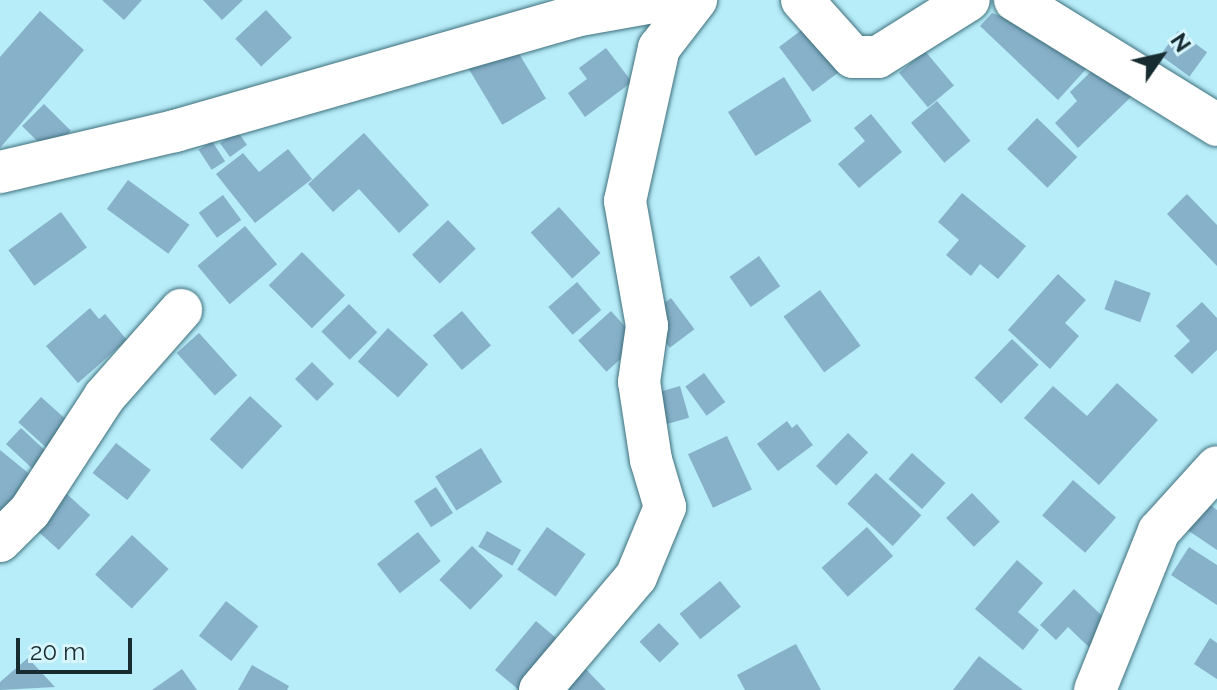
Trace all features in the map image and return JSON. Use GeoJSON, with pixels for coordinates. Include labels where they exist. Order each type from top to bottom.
{"type":"FeatureCollection","features":[{"type":"Feature","properties":{"kind":"street"},"geometry":{"type":"LineString","coordinates":[[0,172],[175,131],[566,8],[665,0]]}},
{"type":"Feature","properties":{"kind":"street"},"geometry":{"type":"LineString","coordinates":[[540,690],[636,577],[665,507],[651,460],[639,382],[647,326],[625,201],[659,48],[696,0]]}},
{"type":"Feature","properties":{"kind":"street"},"geometry":{"type":"LineString","coordinates":[[802,0],[853,57],[878,57],[969,0]]}},
{"type":"Feature","properties":{"kind":"street"},"geometry":{"type":"LineString","coordinates":[[1015,0],[1217,125]]}},
{"type":"Feature","properties":{"kind":"street"},"geometry":{"type":"LineString","coordinates":[[0,541],[30,511],[143,348],[181,310]]}},
{"type":"Feature","properties":{"kind":"street"},"geometry":{"type":"LineString","coordinates":[[1095,690],[1159,531],[1217,467]]}},
{"type":"Feature","properties":{"kind":"building"},"geometry":{"type":"Polygon","coordinates":[[[102,0],[142,0],[124,20],[102,0]]]}},
{"type":"Feature","properties":{"kind":"building"},"geometry":{"type":"Polygon","coordinates":[[[203,0],[243,0],[222,20],[203,0]]]}},
{"type":"Feature","properties":{"kind":"building"},"geometry":{"type":"Polygon","coordinates":[[[266,10],[292,38],[261,66],[235,39],[266,10]]]}},
{"type":"Feature","properties":{"kind":"building"},"geometry":{"type":"Polygon","coordinates":[[[40,11],[84,50],[0,148],[0,57],[40,11]]]}},
{"type":"Feature","properties":{"kind":"building"},"geometry":{"type":"Polygon","coordinates":[[[992,13],[1082,45],[1096,58],[1058,100],[980,26],[992,13]]]}},
{"type":"Feature","properties":{"kind":"building"},"geometry":{"type":"Polygon","coordinates":[[[815,20],[849,65],[813,92],[779,47],[815,20]]]}},
{"type":"Feature","properties":{"kind":"building"},"geometry":{"type":"Polygon","coordinates":[[[1178,31],[1207,52],[1189,76],[1160,55],[1178,31]]]}},
{"type":"Feature","properties":{"kind":"building"},"geometry":{"type":"Polygon","coordinates":[[[512,42],[546,99],[502,125],[468,68],[512,42]]]}},
{"type":"Feature","properties":{"kind":"building"},"geometry":{"type":"Polygon","coordinates":[[[606,48],[632,82],[585,117],[568,93],[587,79],[579,68],[606,48]]]}},
{"type":"Feature","properties":{"kind":"building"},"geometry":{"type":"Polygon","coordinates":[[[925,51],[954,85],[928,107],[899,73],[925,51]]]}},
{"type":"Feature","properties":{"kind":"building"},"geometry":{"type":"Polygon","coordinates":[[[1101,62],[1133,95],[1078,148],[1055,123],[1077,101],[1070,92],[1101,62]]]}},
{"type":"Feature","properties":{"kind":"building"},"geometry":{"type":"Polygon","coordinates":[[[784,77],[812,121],[756,156],[728,112],[784,77]]]}},
{"type":"Feature","properties":{"kind":"building"},"geometry":{"type":"Polygon","coordinates":[[[937,101],[970,141],[944,163],[911,123],[937,101]]]}},
{"type":"Feature","properties":{"kind":"building"},"geometry":{"type":"Polygon","coordinates":[[[44,104],[71,131],[49,153],[22,126],[44,104]]]}},
{"type":"Feature","properties":{"kind":"building"},"geometry":{"type":"Polygon","coordinates":[[[871,114],[902,152],[859,188],[838,164],[865,141],[854,128],[871,114]]]}},
{"type":"Feature","properties":{"kind":"building"},"geometry":{"type":"Polygon","coordinates":[[[1037,118],[1077,157],[1047,188],[1007,149],[1037,118]]]}},
{"type":"Feature","properties":{"kind":"building"},"geometry":{"type":"Polygon","coordinates":[[[237,131],[247,145],[230,157],[220,143],[237,131]]]}},
{"type":"Feature","properties":{"kind":"building"},"geometry":{"type":"Polygon","coordinates":[[[364,133],[429,205],[399,233],[359,189],[333,212],[308,184],[364,133]]]}},
{"type":"Feature","properties":{"kind":"building"},"geometry":{"type":"Polygon","coordinates":[[[212,141],[225,161],[212,170],[199,150],[212,141]]]}},
{"type":"Feature","properties":{"kind":"building"},"geometry":{"type":"Polygon","coordinates":[[[288,149],[312,179],[255,223],[216,174],[243,153],[259,172],[288,149]]]}},
{"type":"Feature","properties":{"kind":"building"},"geometry":{"type":"Polygon","coordinates":[[[128,180],[189,225],[168,254],[107,209],[128,180]]]}},
{"type":"Feature","properties":{"kind":"building"},"geometry":{"type":"Polygon","coordinates":[[[962,193],[1026,246],[998,279],[980,264],[971,276],[946,255],[959,240],[938,222],[962,193]]]}},
{"type":"Feature","properties":{"kind":"building"},"geometry":{"type":"Polygon","coordinates":[[[1187,194],[1217,225],[1217,266],[1167,214],[1187,194]]]}},
{"type":"Feature","properties":{"kind":"building"},"geometry":{"type":"Polygon","coordinates":[[[223,195],[241,220],[217,238],[199,213],[223,195]]]}},
{"type":"Feature","properties":{"kind":"building"},"geometry":{"type":"Polygon","coordinates":[[[559,207],[600,253],[572,279],[531,232],[559,207]]]}},
{"type":"Feature","properties":{"kind":"building"},"geometry":{"type":"Polygon","coordinates":[[[61,212],[87,248],[34,286],[8,250],[61,212]]]}},
{"type":"Feature","properties":{"kind":"building"},"geometry":{"type":"Polygon","coordinates":[[[448,220],[476,249],[440,284],[412,255],[448,220]]]}},
{"type":"Feature","properties":{"kind":"building"},"geometry":{"type":"Polygon","coordinates":[[[245,226],[277,264],[230,304],[198,266],[245,226]]]}},
{"type":"Feature","properties":{"kind":"building"},"geometry":{"type":"Polygon","coordinates":[[[302,252],[345,295],[312,328],[269,285],[302,252]]]}},
{"type":"Feature","properties":{"kind":"building"},"geometry":{"type":"Polygon","coordinates":[[[759,256],[780,286],[751,307],[730,277],[759,256]]]}},
{"type":"Feature","properties":{"kind":"building"},"geometry":{"type":"Polygon","coordinates":[[[1058,274],[1086,300],[1065,323],[1079,336],[1050,369],[1008,330],[1058,274]]]}},
{"type":"Feature","properties":{"kind":"building"},"geometry":{"type":"Polygon","coordinates":[[[1115,280],[1151,293],[1140,322],[1104,309],[1115,280]]]}},
{"type":"Feature","properties":{"kind":"building"},"geometry":{"type":"Polygon","coordinates":[[[577,282],[601,310],[573,335],[548,307],[577,282]]]}},
{"type":"Feature","properties":{"kind":"building"},"geometry":{"type":"Polygon","coordinates":[[[820,290],[861,346],[824,372],[784,316],[820,290]]]}},
{"type":"Feature","properties":{"kind":"building"},"geometry":{"type":"Polygon","coordinates":[[[671,298],[694,329],[670,348],[646,317],[671,298]]]}},
{"type":"Feature","properties":{"kind":"building"},"geometry":{"type":"Polygon","coordinates":[[[1202,302],[1217,318],[1217,350],[1192,374],[1174,356],[1190,341],[1176,326],[1202,302]]]}},
{"type":"Feature","properties":{"kind":"building"},"geometry":{"type":"Polygon","coordinates":[[[349,304],[377,332],[350,360],[321,332],[349,304]]]}},
{"type":"Feature","properties":{"kind":"building"},"geometry":{"type":"Polygon","coordinates":[[[90,308],[99,319],[105,314],[127,340],[78,383],[46,346],[90,308]]]}},
{"type":"Feature","properties":{"kind":"building"},"geometry":{"type":"Polygon","coordinates":[[[462,311],[491,345],[462,370],[433,335],[462,311]]]}},
{"type":"Feature","properties":{"kind":"building"},"geometry":{"type":"Polygon","coordinates":[[[611,311],[639,342],[606,372],[578,340],[611,311]]]}},
{"type":"Feature","properties":{"kind":"building"},"geometry":{"type":"Polygon","coordinates":[[[388,328],[428,364],[398,398],[358,361],[388,328]]]}},
{"type":"Feature","properties":{"kind":"building"},"geometry":{"type":"Polygon","coordinates":[[[199,333],[237,375],[215,395],[177,353],[199,333]]]}},
{"type":"Feature","properties":{"kind":"building"},"geometry":{"type":"Polygon","coordinates":[[[1012,339],[1039,365],[1001,404],[974,378],[1012,339]]]}},
{"type":"Feature","properties":{"kind":"building"},"geometry":{"type":"Polygon","coordinates":[[[312,362],[334,384],[317,401],[295,379],[312,362]]]}},
{"type":"Feature","properties":{"kind":"building"},"geometry":{"type":"Polygon","coordinates":[[[704,373],[725,402],[707,416],[685,387],[704,373]]]}},
{"type":"Feature","properties":{"kind":"building"},"geometry":{"type":"Polygon","coordinates":[[[1117,383],[1158,420],[1099,485],[1024,418],[1053,386],[1087,416],[1117,383]]]}},
{"type":"Feature","properties":{"kind":"building"},"geometry":{"type":"Polygon","coordinates":[[[680,386],[689,418],[655,427],[646,396],[680,386]]]}},
{"type":"Feature","properties":{"kind":"building"},"geometry":{"type":"Polygon","coordinates":[[[250,396],[282,426],[242,469],[210,439],[250,396]]]}},
{"type":"Feature","properties":{"kind":"building"},"geometry":{"type":"Polygon","coordinates":[[[41,397],[74,427],[52,452],[18,422],[41,397]]]}},
{"type":"Feature","properties":{"kind":"building"},"geometry":{"type":"Polygon","coordinates":[[[787,421],[792,428],[797,424],[813,445],[778,471],[757,444],[787,421]]]}},
{"type":"Feature","properties":{"kind":"building"},"geometry":{"type":"Polygon","coordinates":[[[21,428],[50,455],[35,471],[6,444],[21,428]]]}},
{"type":"Feature","properties":{"kind":"building"},"geometry":{"type":"Polygon","coordinates":[[[848,433],[868,452],[836,486],[816,466],[848,433]]]}},
{"type":"Feature","properties":{"kind":"building"},"geometry":{"type":"Polygon","coordinates":[[[727,436],[752,489],[713,508],[688,454],[727,436]]]}},
{"type":"Feature","properties":{"kind":"building"},"geometry":{"type":"Polygon","coordinates":[[[116,443],[151,470],[127,500],[93,473],[116,443]]]}},
{"type":"Feature","properties":{"kind":"building"},"geometry":{"type":"Polygon","coordinates":[[[481,448],[502,482],[456,511],[435,477],[481,448]]]}},
{"type":"Feature","properties":{"kind":"building"},"geometry":{"type":"Polygon","coordinates":[[[0,450],[32,476],[0,516],[0,450]]]}},
{"type":"Feature","properties":{"kind":"building"},"geometry":{"type":"Polygon","coordinates":[[[912,453],[945,483],[922,509],[889,479],[912,453]]]}},
{"type":"Feature","properties":{"kind":"building"},"geometry":{"type":"Polygon","coordinates":[[[876,473],[921,515],[893,546],[847,504],[876,473]]]}},
{"type":"Feature","properties":{"kind":"building"},"geometry":{"type":"Polygon","coordinates":[[[1073,480],[1116,517],[1085,553],[1042,515],[1073,480]]]}},
{"type":"Feature","properties":{"kind":"building"},"geometry":{"type":"Polygon","coordinates":[[[59,487],[90,515],[59,550],[28,522],[59,487]]]}},
{"type":"Feature","properties":{"kind":"building"},"geometry":{"type":"Polygon","coordinates":[[[436,487],[453,513],[431,527],[414,501],[436,487]]]}},
{"type":"Feature","properties":{"kind":"building"},"geometry":{"type":"Polygon","coordinates":[[[972,493],[1000,522],[974,547],[946,518],[972,493]]]}},
{"type":"Feature","properties":{"kind":"building"},"geometry":{"type":"Polygon","coordinates":[[[1205,501],[1217,510],[1217,550],[1186,529],[1205,501]]]}},
{"type":"Feature","properties":{"kind":"building"},"geometry":{"type":"Polygon","coordinates":[[[547,527],[586,554],[556,597],[517,570],[547,527]]]}},
{"type":"Feature","properties":{"kind":"building"},"geometry":{"type":"Polygon","coordinates":[[[867,527],[893,556],[848,597],[822,568],[867,527]]]}},
{"type":"Feature","properties":{"kind":"building"},"geometry":{"type":"Polygon","coordinates":[[[487,531],[521,550],[512,566],[478,547],[487,531]]]}},
{"type":"Feature","properties":{"kind":"building"},"geometry":{"type":"Polygon","coordinates":[[[418,532],[441,561],[400,593],[377,564],[418,532]]]}},
{"type":"Feature","properties":{"kind":"building"},"geometry":{"type":"Polygon","coordinates":[[[132,535],[169,569],[132,609],[95,574],[132,535]]]}},
{"type":"Feature","properties":{"kind":"building"},"geometry":{"type":"Polygon","coordinates":[[[472,546],[503,576],[470,610],[439,580],[472,546]]]}},
{"type":"Feature","properties":{"kind":"building"},"geometry":{"type":"Polygon","coordinates":[[[1189,547],[1217,565],[1217,605],[1171,575],[1189,547]]]}},
{"type":"Feature","properties":{"kind":"building"},"geometry":{"type":"Polygon","coordinates":[[[1017,560],[1043,583],[1018,612],[1039,630],[1023,650],[975,609],[1017,560]]]}},
{"type":"Feature","properties":{"kind":"building"},"geometry":{"type":"Polygon","coordinates":[[[720,581],[741,607],[700,639],[680,614],[720,581]]]}},
{"type":"Feature","properties":{"kind":"building"},"geometry":{"type":"Polygon","coordinates":[[[1074,589],[1117,630],[1094,652],[1068,627],[1056,640],[1040,625],[1074,589]]]}},
{"type":"Feature","properties":{"kind":"building"},"geometry":{"type":"Polygon","coordinates":[[[226,601],[258,626],[231,661],[199,636],[226,601]]]}},
{"type":"Feature","properties":{"kind":"building"},"geometry":{"type":"Polygon","coordinates":[[[536,621],[568,648],[533,690],[519,690],[495,670],[536,621]]]}},
{"type":"Feature","properties":{"kind":"building"},"geometry":{"type":"Polygon","coordinates":[[[659,623],[679,644],[660,663],[640,642],[659,623]]]}},
{"type":"Feature","properties":{"kind":"building"},"geometry":{"type":"Polygon","coordinates":[[[1210,638],[1217,643],[1217,679],[1194,664],[1210,638]]]}},
{"type":"Feature","properties":{"kind":"building"},"geometry":{"type":"Polygon","coordinates":[[[796,644],[821,690],[745,690],[737,675],[796,644]]]}},
{"type":"Feature","properties":{"kind":"building"},"geometry":{"type":"Polygon","coordinates":[[[979,656],[1023,690],[953,690],[979,656]]]}},
{"type":"Feature","properties":{"kind":"building"},"geometry":{"type":"Polygon","coordinates":[[[28,658],[55,687],[0,690],[0,682],[28,658]]]}},
{"type":"Feature","properties":{"kind":"building"},"geometry":{"type":"Polygon","coordinates":[[[575,658],[606,690],[549,690],[575,658]]]}},
{"type":"Feature","properties":{"kind":"building"},"geometry":{"type":"Polygon","coordinates":[[[252,665],[289,686],[287,690],[238,690],[252,665]]]}},
{"type":"Feature","properties":{"kind":"building"},"geometry":{"type":"Polygon","coordinates":[[[182,669],[197,690],[152,690],[182,669]]]}}]}
